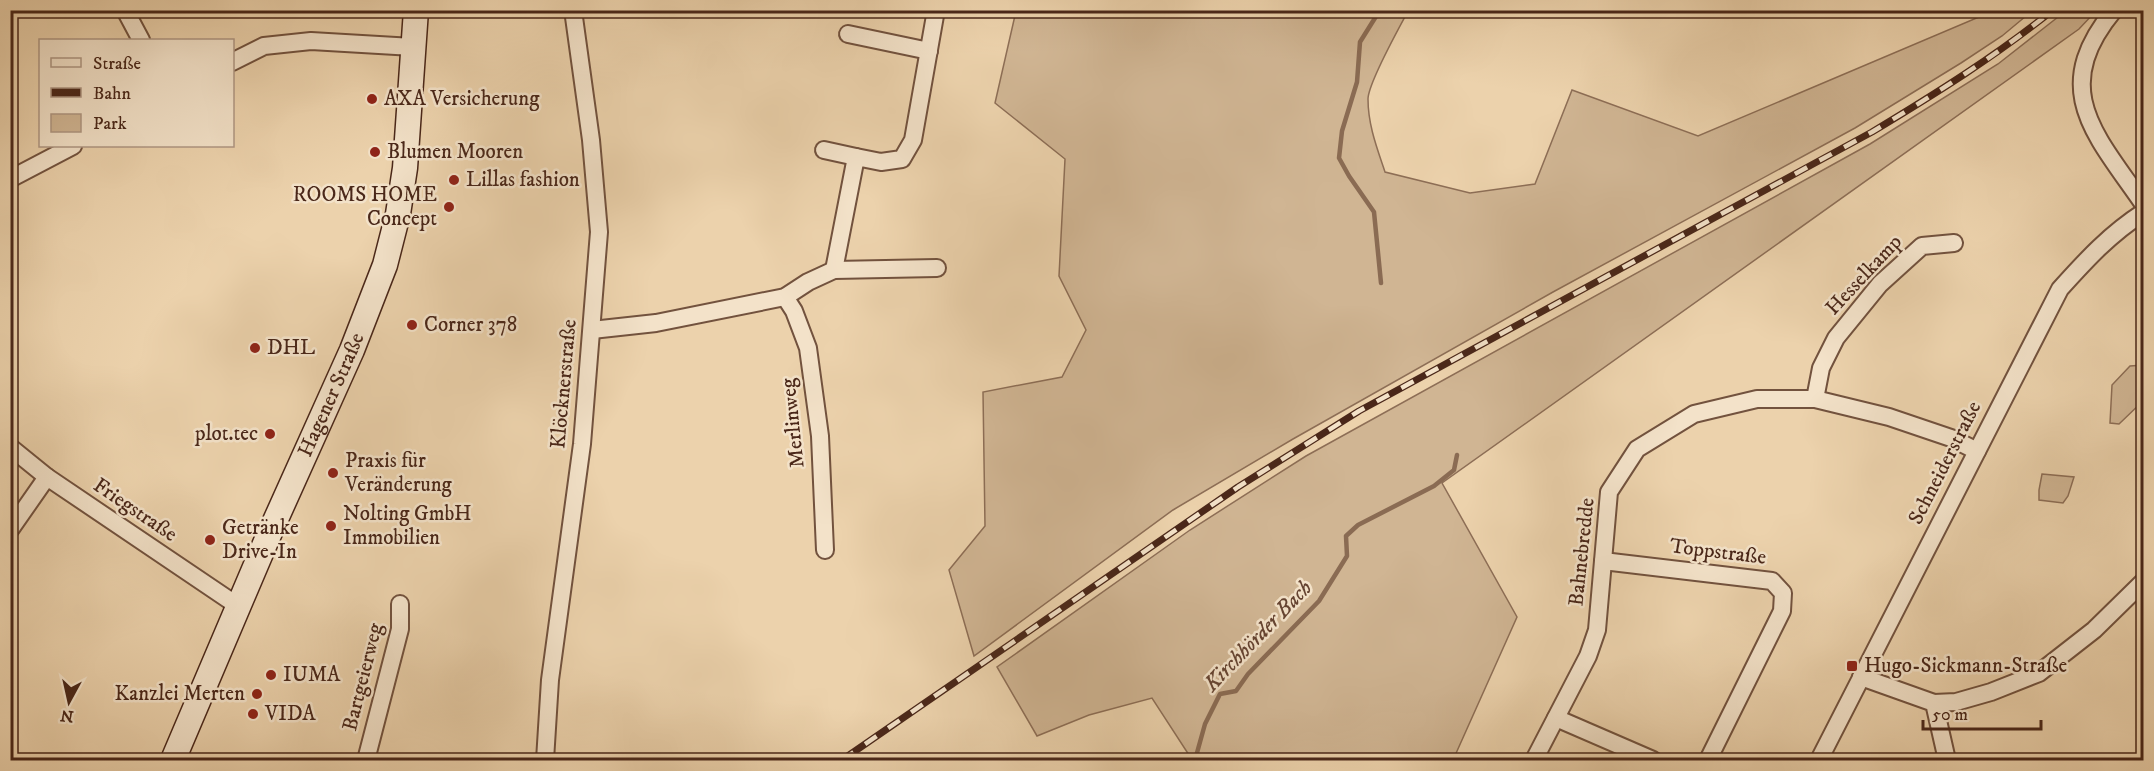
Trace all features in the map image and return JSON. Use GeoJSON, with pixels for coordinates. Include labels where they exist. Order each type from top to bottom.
{"type":"FeatureCollection","features":[{"type":"Feature","properties":{"kind":"main road","name":"Hagener Straße"},"geometry":{"type":"LineString","coordinates":[[173,760],[238,606],[352,350],[385,265],[398,213],[405,168],[416,10]]}},
{"type":"Feature","properties":{"kind":"street"},"geometry":{"type":"LineString","coordinates":[[126,10],[140,39]]}},
{"type":"Feature","properties":{"kind":"street","name":"Klöcknerstraße"},"geometry":{"type":"LineString","coordinates":[[544,760],[550,680],[582,444],[599,232],[591,140],[573,10]]}},
{"type":"Feature","properties":{"kind":"street"},"geometry":{"type":"LineString","coordinates":[[824,150],[880,162],[902,159],[913,140],[936,10]]}},
{"type":"Feature","properties":{"kind":"street"},"geometry":{"type":"LineString","coordinates":[[2114,10],[2098,30],[2088,51],[2082,87],[2083,106],[2091,128],[2144,205]]}},
{"type":"Feature","properties":{"kind":"street"},"geometry":{"type":"LineString","coordinates":[[848,34],[929,51]]}},
{"type":"Feature","properties":{"kind":"street"},"geometry":{"type":"LineString","coordinates":[[234,61],[264,46],[311,41],[413,47]]}},
{"type":"Feature","properties":{"kind":"street"},"geometry":{"type":"LineString","coordinates":[[10,179],[71,147]]}},
{"type":"Feature","properties":{"kind":"street"},"geometry":{"type":"LineString","coordinates":[[834,270],[856,157]]}},
{"type":"Feature","properties":{"kind":"street","name":"Schneiderstraße"},"geometry":{"type":"LineString","coordinates":[[1820,760],[2060,289],[2122,226],[2144,212]]}},
{"type":"Feature","properties":{"kind":"street","name":"Hesselkamp"},"geometry":{"type":"LineString","coordinates":[[1815,399],[1821,368],[1836,338],[1880,284],[1922,246],[1954,243]]}},
{"type":"Feature","properties":{"kind":"street"},"geometry":{"type":"LineString","coordinates":[[592,330],[656,323],[785,297],[808,282],[834,270],[937,268]]}},
{"type":"Feature","properties":{"kind":"street","name":"Merlinweg"},"geometry":{"type":"LineString","coordinates":[[785,297],[794,311],[807,348],[820,436],[825,550]]}},
{"type":"Feature","properties":{"kind":"street","name":"Bahnebredde"},"geometry":{"type":"LineString","coordinates":[[1534,760],[1588,656],[1597,630],[1609,492],[1637,449],[1694,414],[1757,399],[1815,399],[1889,417],[1951,438],[1977,451]]}},
{"type":"Feature","properties":{"kind":"street","name":"Friegstraße"},"geometry":{"type":"LineString","coordinates":[[10,447],[47,477],[238,606]]}},
{"type":"Feature","properties":{"kind":"street"},"geometry":{"type":"LineString","coordinates":[[10,530],[47,477]]}},
{"type":"Feature","properties":{"kind":"street","name":"Toppstraße"},"geometry":{"type":"LineString","coordinates":[[1603,561],[1772,581],[1783,593],[1782,611],[1708,760]]}},
{"type":"Feature","properties":{"kind":"street"},"geometry":{"type":"LineString","coordinates":[[1862,677],[1934,703],[1956,702],[1991,692],[2039,673],[2094,630],[2144,580]]}},
{"type":"Feature","properties":{"kind":"street","name":"Bartgeierweg"},"geometry":{"type":"LineString","coordinates":[[366,760],[400,629],[400,604]]}},
{"type":"Feature","properties":{"kind":"street"},"geometry":{"type":"LineString","coordinates":[[1934,703],[1947,760]]}},
{"type":"Feature","properties":{"kind":"street"},"geometry":{"type":"LineString","coordinates":[[1556,718],[1653,760]]}},
{"type":"Feature","properties":{"kind":"green space"},"geometry":{"type":"Polygon","coordinates":[[[2067,10],[2096,11],[2079,29],[1442,483],[1517,617],[1453,760],[1189,760],[1189,755],[1152,698],[1089,715],[1037,736],[997,667],[1190,530],[1306,456],[1870,144],[1998,64],[2067,10]]]}},
{"type":"Feature","properties":{"kind":"green space"},"geometry":{"type":"Polygon","coordinates":[[[1016,11],[1408,11],[1369,91],[1368,109],[1371,127],[1385,172],[1470,193],[1535,184],[1572,90],[1698,136],[1993,11],[2032,11],[2002,36],[1855,128],[1553,292],[1293,439],[1173,510],[974,656],[949,570],[985,526],[983,392],[1062,377],[1086,330],[1059,276],[1065,159],[995,103],[1016,11]]]}},
{"type":"Feature","properties":{"kind":"green space"},"geometry":{"type":"Polygon","coordinates":[[[2143,365],[2143,401],[2119,424],[2110,423],[2112,385],[2130,366],[2143,365]]]}},
{"type":"Feature","properties":{"kind":"green space"},"geometry":{"type":"Polygon","coordinates":[[[2042,474],[2074,477],[2068,496],[2063,503],[2039,500],[2042,474]]]}},
{"type":"Feature","properties":{"kind":"waterway","name":"Kirchhörder Bach"},"geometry":{"type":"LineString","coordinates":[[1380,10],[1360,42],[1357,82],[1342,131],[1339,158],[1374,212],[1381,283]]}},
{"type":"Feature","properties":{"kind":"waterway","name":"Kirchhörder Bach"},"geometry":{"type":"LineString","coordinates":[[1195,760],[1205,724],[1220,694],[1236,691],[1248,674],[1319,601],[1347,556],[1346,536],[1358,525],[1434,486],[1454,470],[1457,455]]}},
{"type":"Feature","properties":{"kind":"railway"},"geometry":{"type":"LineString","coordinates":[[842,760],[1238,487],[1359,411],[1872,132],[1965,74],[2053,10]]}},
{"type":"Feature","properties":{"kind":"place","name":"AXA Versicherung"},"geometry":{"type":"Point","coordinates":[372,99]}},
{"type":"Feature","properties":{"kind":"place","name":"Blumen Mooren"},"geometry":{"type":"Point","coordinates":[375,152]}},
{"type":"Feature","properties":{"kind":"place","name":"Lillas fashion"},"geometry":{"type":"Point","coordinates":[454,180]}},
{"type":"Feature","properties":{"kind":"place","name":"ROOMS HOME Concept"},"geometry":{"type":"Point","coordinates":[449,207]}},
{"type":"Feature","properties":{"kind":"place","name":"Corner 378"},"geometry":{"type":"Point","coordinates":[412,325]}},
{"type":"Feature","properties":{"kind":"place","name":"DHL"},"geometry":{"type":"Point","coordinates":[255,348]}},
{"type":"Feature","properties":{"kind":"place","name":"plot.tec"},"geometry":{"type":"Point","coordinates":[270,434]}},
{"type":"Feature","properties":{"kind":"place","name":"Praxis für Veränderung"},"geometry":{"type":"Point","coordinates":[333,473]}},
{"type":"Feature","properties":{"kind":"place","name":"Nolting GmbH Immobilien"},"geometry":{"type":"Point","coordinates":[331,526]}},
{"type":"Feature","properties":{"kind":"place","name":"Getränke Drive-In"},"geometry":{"type":"Point","coordinates":[210,540]}},
{"type":"Feature","properties":{"kind":"place","name":"Hugo-Sickmann-Straße"},"geometry":{"type":"Point","coordinates":[1852,666]}},
{"type":"Feature","properties":{"kind":"place","name":"IUMA"},"geometry":{"type":"Point","coordinates":[271,675]}},
{"type":"Feature","properties":{"kind":"place","name":"Kanzlei Merten"},"geometry":{"type":"Point","coordinates":[257,694]}},
{"type":"Feature","properties":{"kind":"place","name":"VIDA"},"geometry":{"type":"Point","coordinates":[253,714]}}]}
